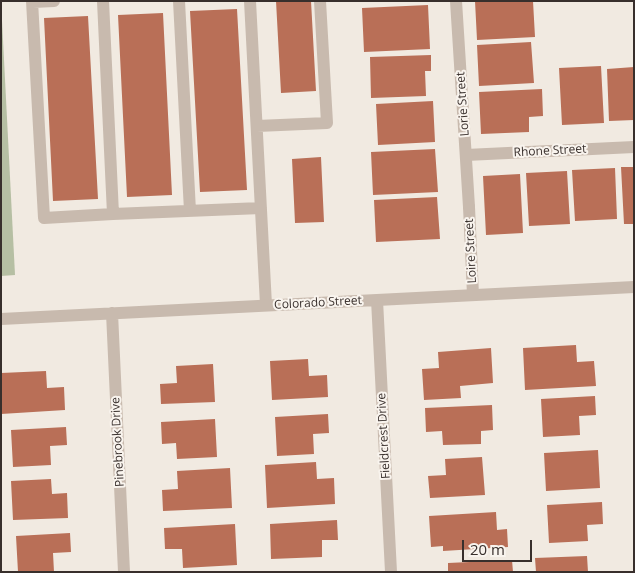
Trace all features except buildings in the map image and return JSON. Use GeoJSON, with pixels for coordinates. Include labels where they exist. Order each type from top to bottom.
{"type":"FeatureCollection","features":[{"type":"Feature","properties":{"kind":"street"},"geometry":{"type":"LineString","coordinates":[[54,1],[32,2],[44,218],[261,208]]}},
{"type":"Feature","properties":{"kind":"street"},"geometry":{"type":"LineString","coordinates":[[103,1],[112,214]]}},
{"type":"Feature","properties":{"kind":"street"},"geometry":{"type":"LineString","coordinates":[[179,1],[190,211]]}},
{"type":"Feature","properties":{"kind":"street"},"geometry":{"type":"LineString","coordinates":[[250,1],[266,305]]}},
{"type":"Feature","properties":{"kind":"street"},"geometry":{"type":"LineString","coordinates":[[257,126],[327,122],[320,1]]}},
{"type":"Feature","properties":{"kind":"street","name":"Lorie Street"},"geometry":{"type":"LineString","coordinates":[[456,1],[469,208]]}},
{"type":"Feature","properties":{"kind":"street","name":"Rhone Street"},"geometry":{"type":"LineString","coordinates":[[466,155],[634,147]]}},
{"type":"Feature","properties":{"kind":"street","name":"Loire Street"},"geometry":{"type":"LineString","coordinates":[[469,208],[473,295]]}},
{"type":"Feature","properties":{"kind":"street","name":"Colorado Street"},"geometry":{"type":"LineString","coordinates":[[1,318],[634,286]]}},
{"type":"Feature","properties":{"kind":"street","name":"Fieldcrest Drive"},"geometry":{"type":"LineString","coordinates":[[377,300],[391,572]]}},
{"type":"Feature","properties":{"kind":"street","name":"Pinebrook Drive"},"geometry":{"type":"LineString","coordinates":[[112,313],[124,572]]}},
{"type":"Feature","properties":{"kind":"green space"},"geometry":{"type":"Polygon","coordinates":[[[1,1],[15,275],[1,276],[1,1]]]}}]}
